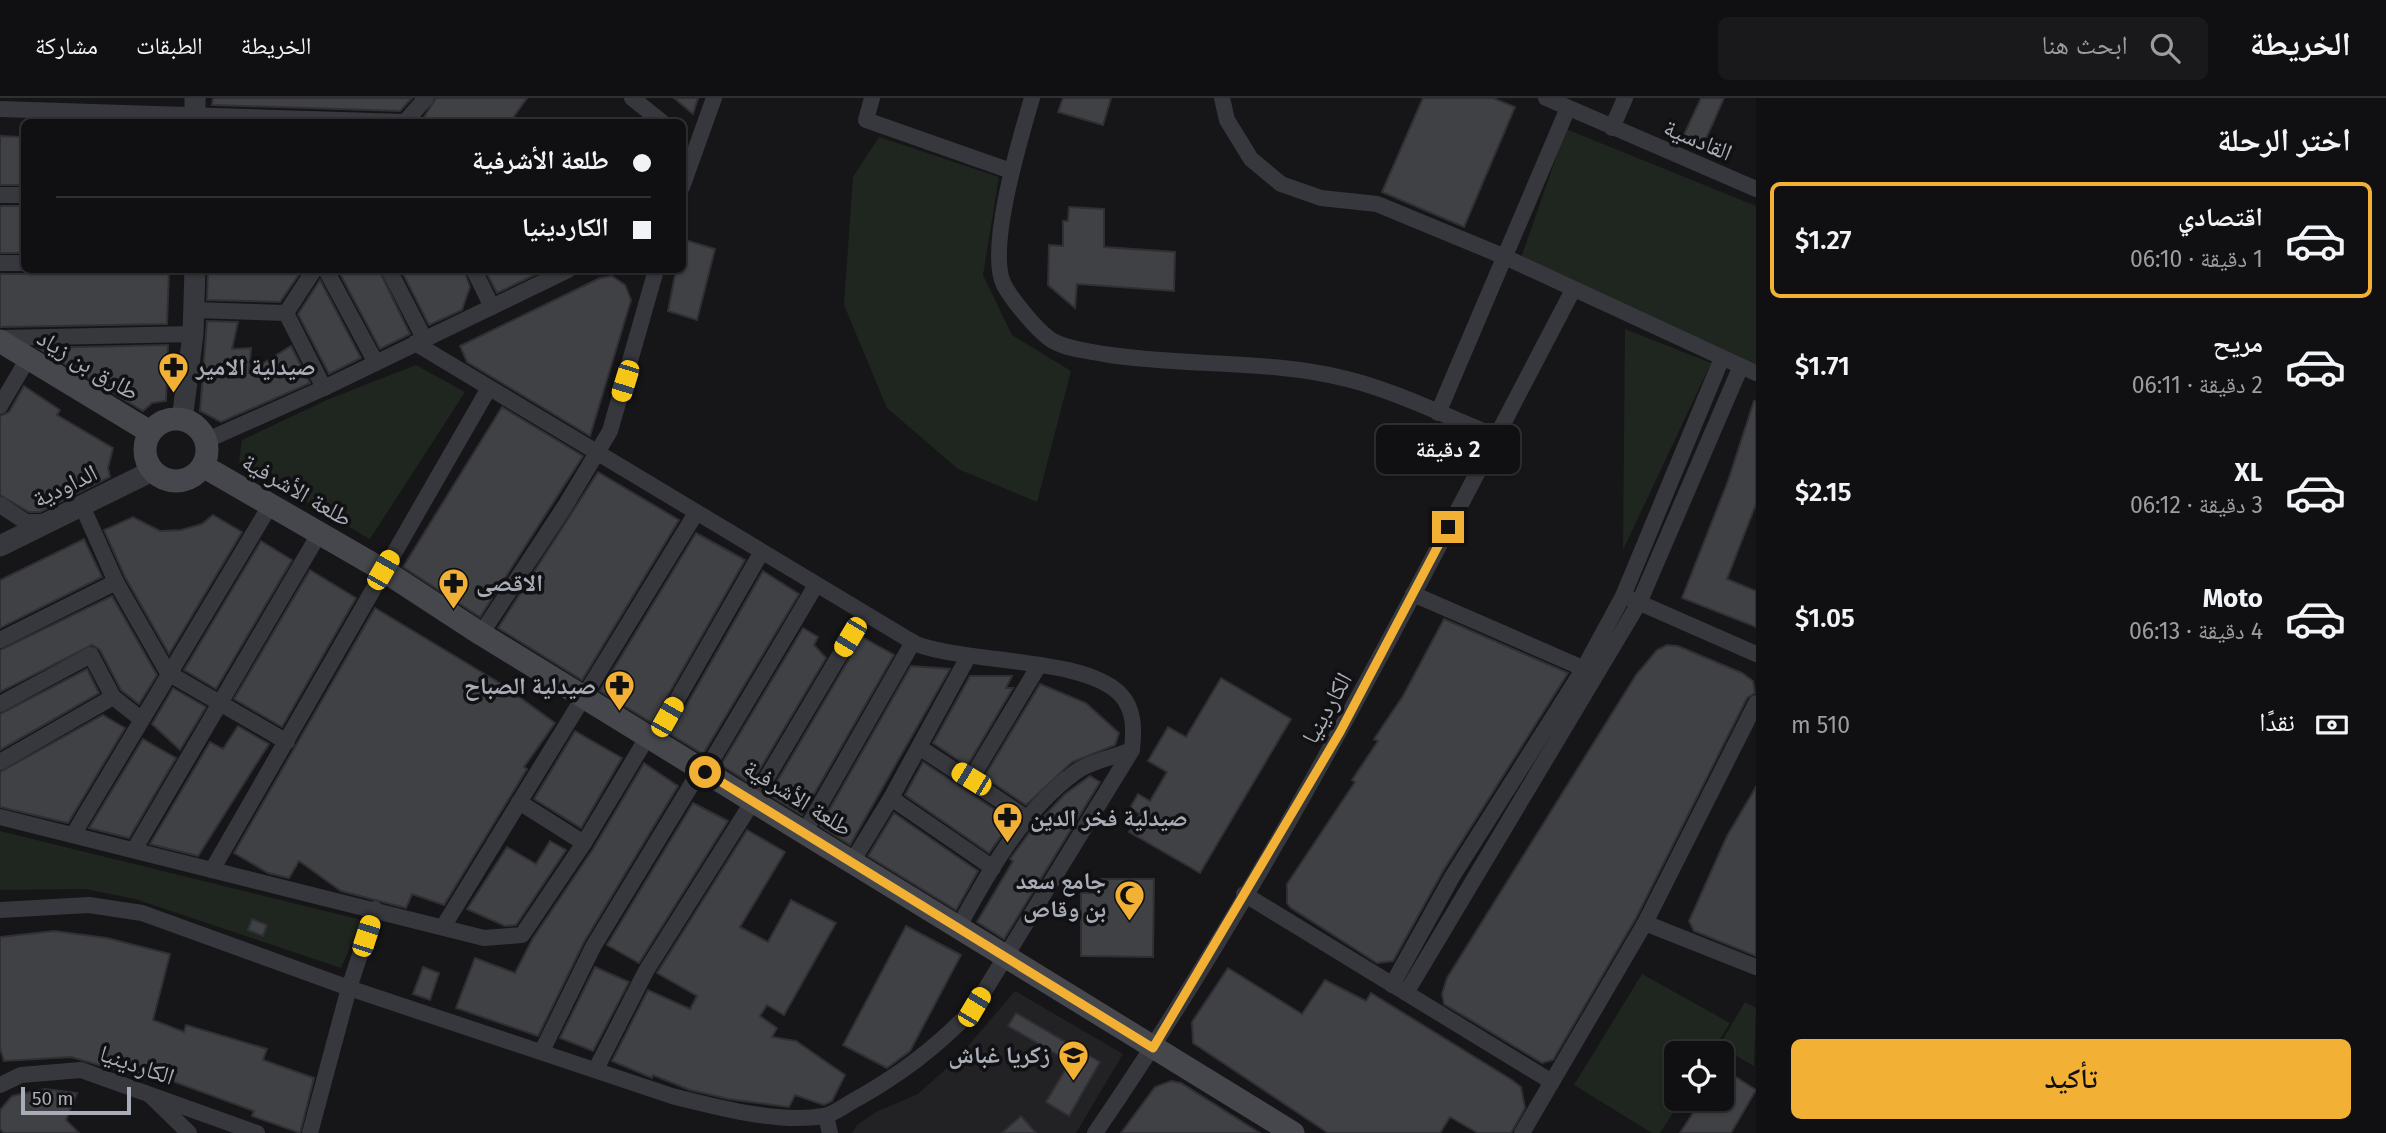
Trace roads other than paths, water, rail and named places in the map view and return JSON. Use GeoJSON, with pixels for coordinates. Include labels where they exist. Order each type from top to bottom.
{"type":"FeatureCollection","features":[{"type":"Feature","properties":{"kind":"main road","name":"طارق بن زياد"},"geometry":{"type":"LineString","coordinates":[[0,339],[27,360],[150,432]]}},
{"type":"Feature","properties":{"kind":"main road"},"geometry":{"type":"LineString","coordinates":[[182,420],[197,427],[205,440],[207,449],[203,466],[188,479],[178,481],[159,477],[152,471],[145,456],[150,432],[164,421],[182,420]]}},
{"type":"Feature","properties":{"kind":"main road","name":"طلعة الأشرفية"},"geometry":{"type":"LineString","coordinates":[[203,466],[383,570],[481,634],[1293,1133]]}},
{"type":"Feature","properties":{"kind":"street"},"geometry":{"type":"LineString","coordinates":[[408,119],[426,98]]}},
{"type":"Feature","properties":{"kind":"street"},"geometry":{"type":"LineString","coordinates":[[632,98],[658,119]]}},
{"type":"Feature","properties":{"kind":"street"},"geometry":{"type":"LineString","coordinates":[[686,177],[714,98]]}},
{"type":"Feature","properties":{"kind":"street"},"geometry":{"type":"LineString","coordinates":[[872,98],[866,120],[1011,171]]}},
{"type":"Feature","properties":{"kind":"street"},"geometry":{"type":"LineString","coordinates":[[1032,98],[1011,171],[1000,244],[1003,283],[1027,315],[1053,341],[1130,358],[1260,366],[1346,379],[1404,397],[1496,436]]}},
{"type":"Feature","properties":{"kind":"street"},"geometry":{"type":"LineString","coordinates":[[1222,98],[1227,120],[1251,159],[1280,184],[1321,198],[1377,204],[1505,257],[1748,370],[1639,603],[1452,877],[1399,989]]}},
{"type":"Feature","properties":{"kind":"street","name":"القادسية"},"geometry":{"type":"LineString","coordinates":[[1546,98],[1756,189]]}},
{"type":"Feature","properties":{"kind":"street"},"geometry":{"type":"LineString","coordinates":[[1612,128],[1625,98]]}},
{"type":"Feature","properties":{"kind":"street"},"geometry":{"type":"LineString","coordinates":[[1438,413],[1568,108]]}},
{"type":"Feature","properties":{"kind":"street"},"geometry":{"type":"LineString","coordinates":[[0,109],[195,112],[342,119]]}},
{"type":"Feature","properties":{"kind":"street"},"geometry":{"type":"LineString","coordinates":[[686,142],[697,151]]}},
{"type":"Feature","properties":{"kind":"street"},"geometry":{"type":"LineString","coordinates":[[0,195],[21,195]]}},
{"type":"Feature","properties":{"kind":"street"},"geometry":{"type":"LineString","coordinates":[[0,263],[21,263]]}},
{"type":"Feature","properties":{"kind":"street"},"geometry":{"type":"LineString","coordinates":[[182,420],[193,334],[195,273]]}},
{"type":"Feature","properties":{"kind":"street"},"geometry":{"type":"LineString","coordinates":[[286,313],[312,273]]}},
{"type":"Feature","properties":{"kind":"street"},"geometry":{"type":"LineString","coordinates":[[328,273],[376,363]]}},
{"type":"Feature","properties":{"kind":"street"},"geometry":{"type":"LineString","coordinates":[[0,910],[89,905],[142,913],[349,988],[723,1109],[787,1116],[826,1116],[890,1080],[946,1037],[974,1007],[1132,750],[1132,721],[1122,695],[1106,683],[1059,667],[1038,667],[942,654],[913,642],[489,388],[420,342],[390,273]]}},
{"type":"Feature","properties":{"kind":"street"},"geometry":{"type":"LineString","coordinates":[[476,273],[492,306]]}},
{"type":"Feature","properties":{"kind":"street"},"geometry":{"type":"LineString","coordinates":[[205,440],[324,388],[562,273]]}},
{"type":"Feature","properties":{"kind":"street"},"geometry":{"type":"LineString","coordinates":[[481,634],[610,431],[655,273]]}},
{"type":"Feature","properties":{"kind":"street","name":"الكاردينيا"},"geometry":{"type":"LineString","coordinates":[[1095,1133],[1153,1048],[1340,732],[1573,289]]}},
{"type":"Feature","properties":{"kind":"street"},"geometry":{"type":"LineString","coordinates":[[194,310],[286,313]]}},
{"type":"Feature","properties":{"kind":"street"},"geometry":{"type":"LineString","coordinates":[[286,313],[324,388]]}},
{"type":"Feature","properties":{"kind":"street"},"geometry":{"type":"LineString","coordinates":[[0,339],[193,334]]}},
{"type":"Feature","properties":{"kind":"street"},"geometry":{"type":"LineString","coordinates":[[1591,671],[1722,358]]}},
{"type":"Feature","properties":{"kind":"street"},"geometry":{"type":"LineString","coordinates":[[0,406],[27,360]]}},
{"type":"Feature","properties":{"kind":"street"},"geometry":{"type":"LineString","coordinates":[[212,870],[489,388]]}},
{"type":"Feature","properties":{"kind":"street","name":"الداودية"},"geometry":{"type":"LineString","coordinates":[[0,546],[83,508],[152,471]]}},
{"type":"Feature","properties":{"kind":"street"},"geometry":{"type":"LineString","coordinates":[[73,835],[271,504]]}},
{"type":"Feature","properties":{"kind":"street"},"geometry":{"type":"LineString","coordinates":[[0,505],[26,522],[50,523]]}},
{"type":"Feature","properties":{"kind":"street"},"geometry":{"type":"LineString","coordinates":[[83,508],[116,582],[168,673],[287,742]]}},
{"type":"Feature","properties":{"kind":"street"},"geometry":{"type":"LineString","coordinates":[[443,928],[696,513]]}},
{"type":"Feature","properties":{"kind":"street"},"geometry":{"type":"LineString","coordinates":[[134,850],[319,534]]}},
{"type":"Feature","properties":{"kind":"street"},"geometry":{"type":"LineString","coordinates":[[0,817],[484,938],[522,935],[651,738],[761,553]]}},
{"type":"Feature","properties":{"kind":"street"},"geometry":{"type":"LineString","coordinates":[[0,640],[116,582]]}},
{"type":"Feature","properties":{"kind":"street"},"geometry":{"type":"LineString","coordinates":[[542,1051],[593,947],[816,585]]}},
{"type":"Feature","properties":{"kind":"street"},"geometry":{"type":"LineString","coordinates":[[1413,594],[1591,671]]}},
{"type":"Feature","properties":{"kind":"street"},"geometry":{"type":"LineString","coordinates":[[1623,596],[1756,654]]}},
{"type":"Feature","properties":{"kind":"street"},"geometry":{"type":"LineString","coordinates":[[596,1069],[646,971],[753,801],[864,614]]}},
{"type":"Feature","properties":{"kind":"street"},"geometry":{"type":"LineString","coordinates":[[804,833],[913,642]]}},
{"type":"Feature","properties":{"kind":"street"},"geometry":{"type":"LineString","coordinates":[[0,704],[91,655],[113,696],[141,719]]}},
{"type":"Feature","properties":{"kind":"street"},"geometry":{"type":"LineString","coordinates":[[852,862],[891,798],[968,657]]}},
{"type":"Feature","properties":{"kind":"street"},"geometry":{"type":"LineString","coordinates":[[971,779],[1038,667]]}},
{"type":"Feature","properties":{"kind":"street"},"geometry":{"type":"LineString","coordinates":[[0,762],[113,696]]}},
{"type":"Feature","properties":{"kind":"street"},"geometry":{"type":"LineString","coordinates":[[1522,1133],[1645,923],[1756,704]]}},
{"type":"Feature","properties":{"kind":"street"},"geometry":{"type":"LineString","coordinates":[[919,747],[1027,818]]}},
{"type":"Feature","properties":{"kind":"street"},"geometry":{"type":"LineString","coordinates":[[958,928],[993,868],[1027,818],[1078,770],[1132,750]]}},
{"type":"Feature","properties":{"kind":"street"},"geometry":{"type":"LineString","coordinates":[[891,798],[993,868]]}},
{"type":"Feature","properties":{"kind":"street"},"geometry":{"type":"LineString","coordinates":[[519,802],[584,843]]}},
{"type":"Feature","properties":{"kind":"street"},"geometry":{"type":"LineString","coordinates":[[1244,894],[1552,1082]]}},
{"type":"Feature","properties":{"kind":"street"},"geometry":{"type":"LineString","coordinates":[[310,1133],[349,988],[374,909]]}},
{"type":"Feature","properties":{"kind":"street"},"geometry":{"type":"LineString","coordinates":[[1645,923],[1756,967]]}},
{"type":"Feature","properties":{"kind":"street","name":"الكاردينيا"},"geometry":{"type":"LineString","coordinates":[[0,1086],[21,1075],[81,1070],[146,1091],[257,1133]]}},
{"type":"Feature","properties":{"kind":"street"},"geometry":{"type":"LineString","coordinates":[[146,1091],[189,1133]]}},
{"type":"Feature","properties":{"kind":"street"},"geometry":{"type":"LineString","coordinates":[[826,1116],[830,1133]]}},
{"type":"Feature","properties":{"kind":"place","name":"صيدلية الامير"},"geometry":{"type":"Point","coordinates":[173,394]}},
{"type":"Feature","properties":{"kind":"place","name":"الاقصى"},"geometry":{"type":"Point","coordinates":[453,610]}},
{"type":"Feature","properties":{"kind":"place","name":"صيدلية الصباح"},"geometry":{"type":"Point","coordinates":[619,713]}},
{"type":"Feature","properties":{"kind":"place","name":"صيدلية فخر الدين"},"geometry":{"type":"Point","coordinates":[1007,845]}},
{"type":"Feature","properties":{"kind":"place","name":"جامع سعد بن وقاص"},"geometry":{"type":"Point","coordinates":[1129,922]}},
{"type":"Feature","properties":{"kind":"place","name":"زكريا غباش"},"geometry":{"type":"Point","coordinates":[1073,1082]}}]}
